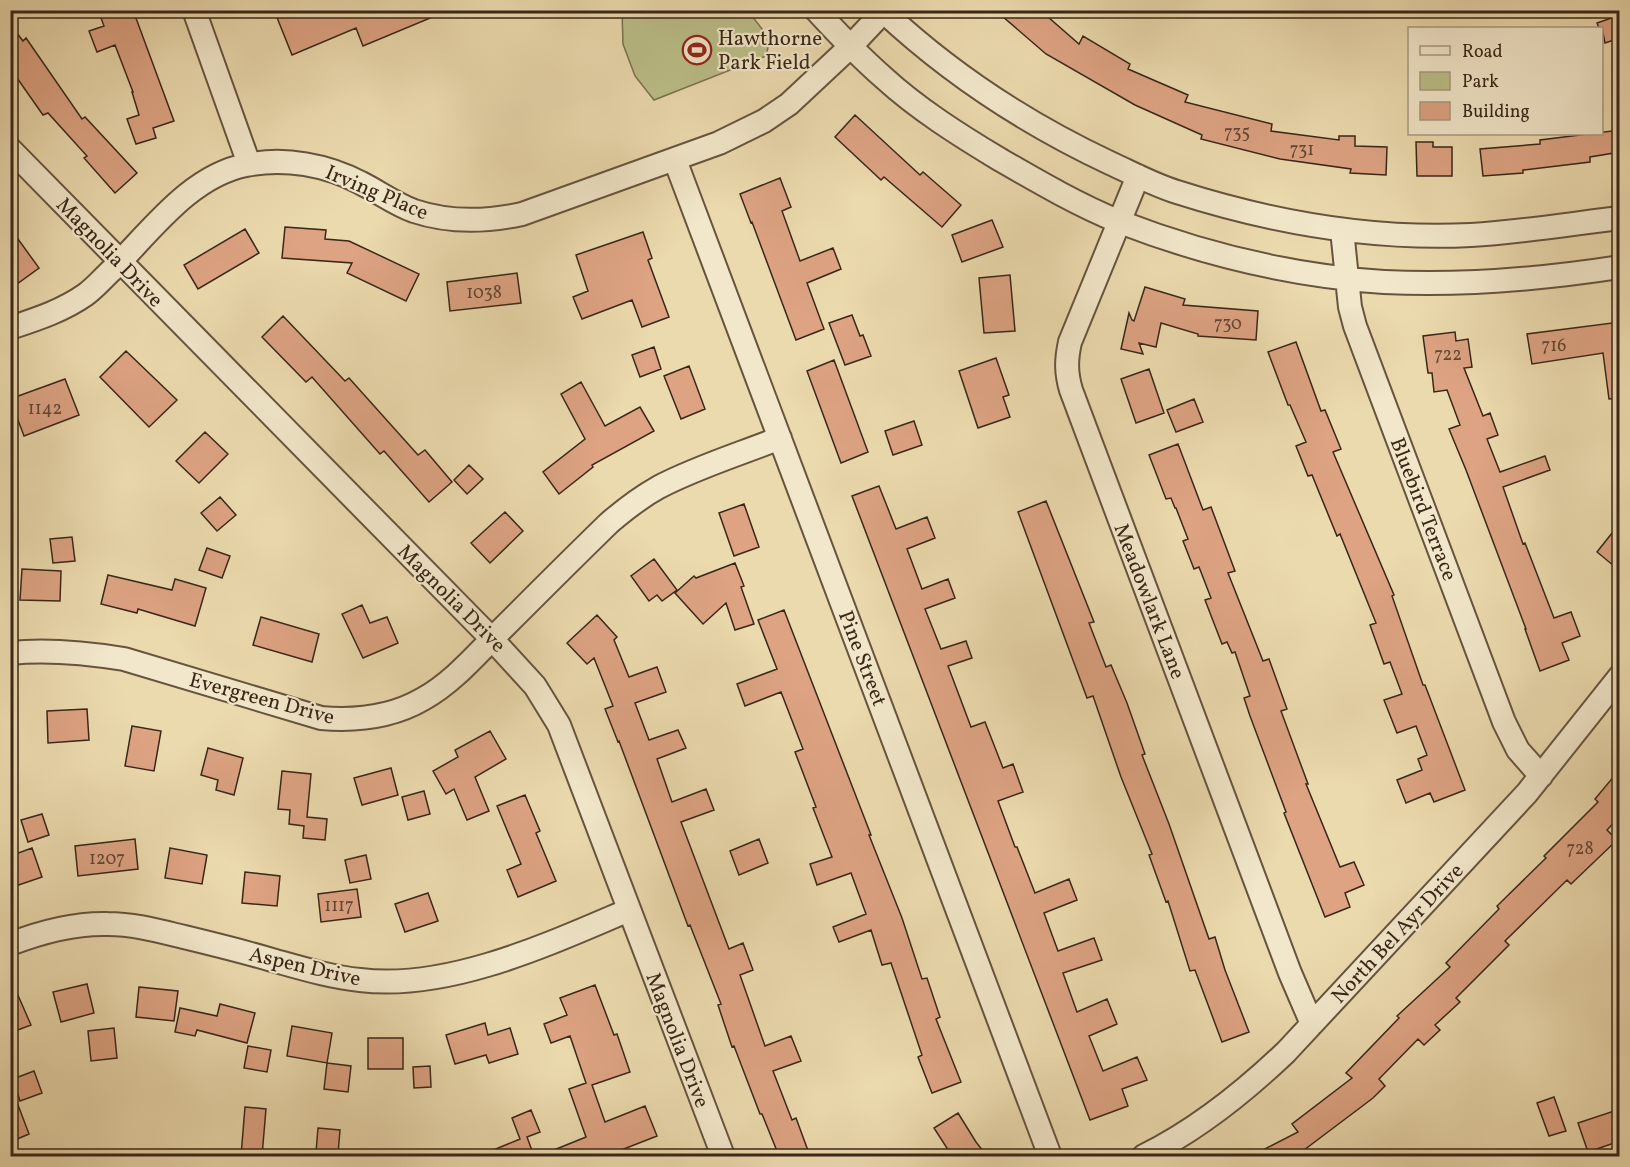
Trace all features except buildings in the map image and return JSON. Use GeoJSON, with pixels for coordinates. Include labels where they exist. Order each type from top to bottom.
{"type":"FeatureCollection","features":[{"type":"Feature","properties":{"kind":"street"},"geometry":{"type":"LineString","coordinates":[[194,10],[249,164]]}},
{"type":"Feature","properties":{"kind":"street"},"geometry":{"type":"LineString","coordinates":[[816,10],[884,78],[927,112],[977,146],[1040,183],[1118,221],[1237,258],[1346,279],[1479,283],[1620,267]]}},
{"type":"Feature","properties":{"kind":"street"},"geometry":{"type":"LineString","coordinates":[[882,11],[924,47],[1018,114],[1078,148],[1176,192],[1269,217],[1342,230],[1470,235],[1620,218]]}},
{"type":"Feature","properties":{"kind":"street","name":"Irving Place"},"geometry":{"type":"LineString","coordinates":[[10,328],[58,311],[87,294],[182,200],[203,181],[224,170],[249,164],[294,162],[321,167],[360,182],[394,202],[439,218],[466,221],[494,220],[522,214],[675,160],[719,143],[764,121],[789,104],[851,46],[882,11]]}},
{"type":"Feature","properties":{"kind":"street","name":"Magnolia Drive"},"geometry":{"type":"LineString","coordinates":[[10,149],[492,639],[535,686],[559,726],[723,1156]]}},
{"type":"Feature","properties":{"kind":"street","name":"Pine Street"},"geometry":{"type":"LineString","coordinates":[[675,160],[1050,1156]]}},
{"type":"Feature","properties":{"kind":"street","name":"Meadowlark Lane"},"geometry":{"type":"LineString","coordinates":[[1138,176],[1070,342],[1066,373],[1248,861],[1312,1024]]}},
{"type":"Feature","properties":{"kind":"street","name":"Bluebird Terrace"},"geometry":{"type":"LineString","coordinates":[[1342,230],[1346,279],[1355,326],[1504,722],[1518,750],[1541,776]]}},
{"type":"Feature","properties":{"kind":"street","name":"Evergreen Drive"},"geometry":{"type":"LineString","coordinates":[[10,653],[28,651],[124,659],[321,718],[340,720],[378,717],[422,700],[453,677],[623,511],[657,488],[780,438]]}},
{"type":"Feature","properties":{"kind":"street","name":"North Bel Ayr Drive"},"geometry":{"type":"LineString","coordinates":[[1144,1156],[1208,1118],[1277,1060],[1541,776],[1620,676]]}},
{"type":"Feature","properties":{"kind":"street","name":"Aspen Drive"},"geometry":{"type":"LineString","coordinates":[[10,944],[38,933],[81,925],[107,924],[150,928],[326,975],[361,981],[402,981],[446,977],[502,960],[629,910]]}},
{"type":"Feature","properties":{"kind":"green space","name":"Hawthorne Park Field"},"geometry":{"type":"Polygon","coordinates":[[[622,10],[748,11],[770,39],[766,56],[654,100],[635,76],[623,44],[622,10]]]}},
{"type":"Feature","properties":{"kind":"place","name":"Hawthorne Park Field"},"geometry":{"type":"Point","coordinates":[697,50]}}]}
